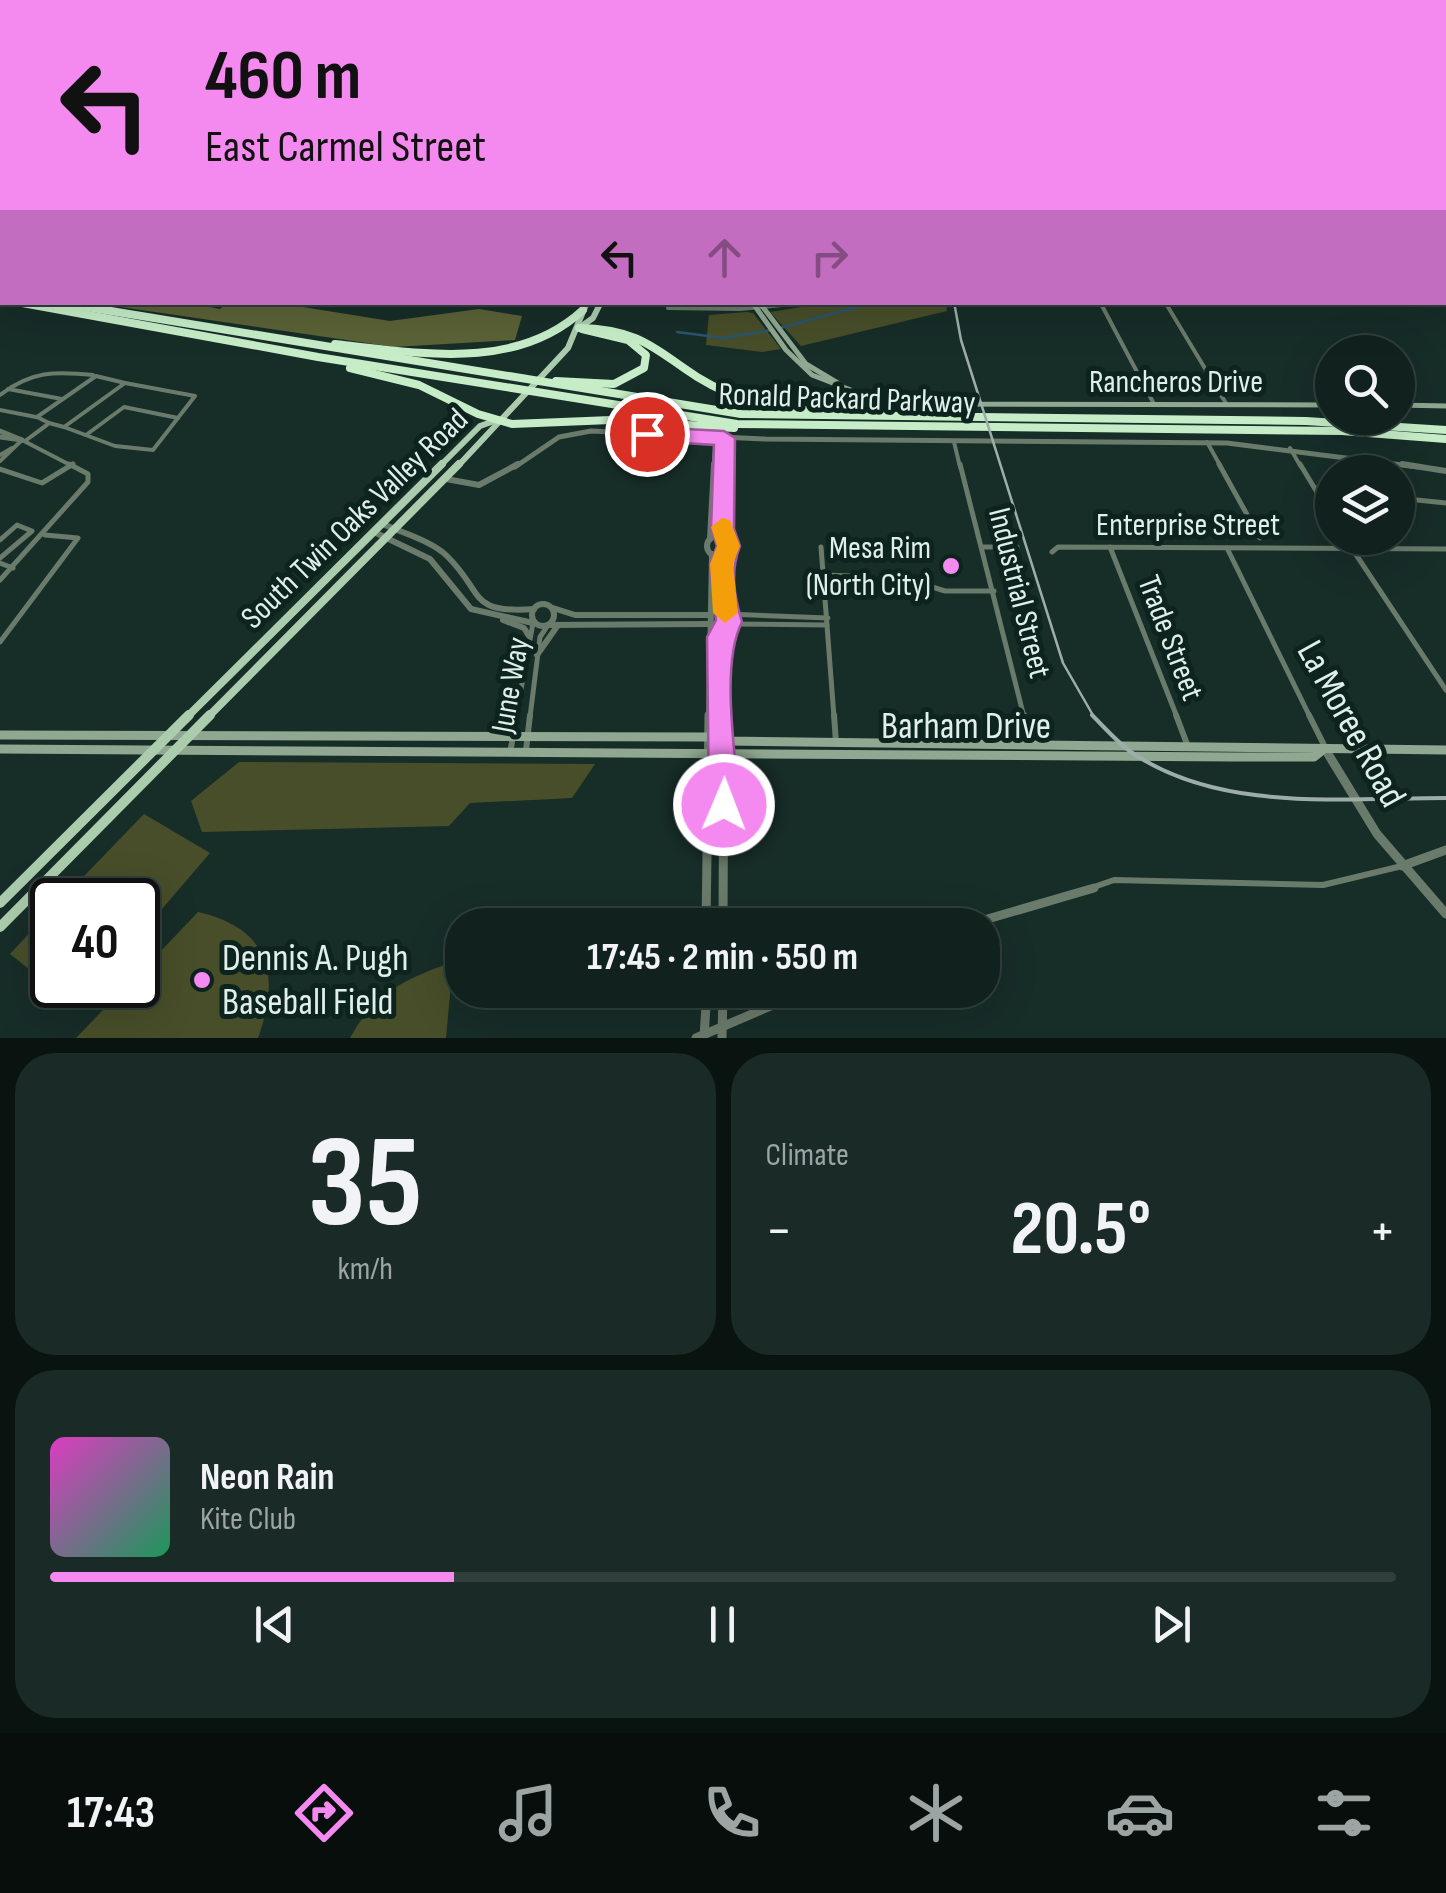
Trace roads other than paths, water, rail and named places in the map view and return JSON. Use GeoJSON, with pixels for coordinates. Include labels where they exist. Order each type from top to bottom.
{"type":"FeatureCollection","features":[{"type":"Feature","properties":{"kind":"highway","name":"Ronald Packard Parkway"},"geometry":{"type":"LineString","coordinates":[[33,305],[684,418],[792,427],[1308,431],[1446,439]]}},
{"type":"Feature","properties":{"kind":"highway","name":"Ronald Packard Parkway"},"geometry":{"type":"LineString","coordinates":[[72,305],[740,414],[1306,421],[1446,430]]}},
{"type":"Feature","properties":{"kind":"highway"},"geometry":{"type":"LineString","coordinates":[[253,336],[402,352],[504,349],[546,339],[585,306]]}},
{"type":"Feature","properties":{"kind":"highway"},"geometry":{"type":"LineString","coordinates":[[580,328],[600,327],[648,337],[713,386],[742,398],[922,418]]}},
{"type":"Feature","properties":{"kind":"highway"},"geometry":{"type":"LineString","coordinates":[[487,375],[612,385],[632,379],[644,368],[646,355],[636,343],[580,328]]}},
{"type":"Feature","properties":{"kind":"highway"},"geometry":{"type":"LineString","coordinates":[[318,357],[419,386],[497,420],[792,427]]}},
{"type":"Feature","properties":{"kind":"main road"},"geometry":{"type":"LineString","coordinates":[[497,420],[548,369],[580,328],[594,318],[600,305]]}},
{"type":"Feature","properties":{"kind":"main road","name":"Rancheros Drive"},"geometry":{"type":"LineString","coordinates":[[757,305],[787,347],[816,372],[867,394],[1020,404],[1315,405]]}},
{"type":"Feature","properties":{"kind":"main road"},"geometry":{"type":"LineString","coordinates":[[580,328],[585,306]]}},
{"type":"Feature","properties":{"kind":"main road"},"geometry":{"type":"LineString","coordinates":[[1415,405],[1446,406]]}},
{"type":"Feature","properties":{"kind":"main road","name":"South Twin Oaks Valley Road"},"geometry":{"type":"LineString","coordinates":[[0,927],[446,479],[493,430],[497,420]]}},
{"type":"Feature","properties":{"kind":"main road","name":"South Twin Oaks Valley Road"},"geometry":{"type":"LineString","coordinates":[[0,902],[480,426],[497,420]]}},
{"type":"Feature","properties":{"kind":"main road"},"geometry":{"type":"LineString","coordinates":[[0,735],[528,735],[832,742]]}},
{"type":"Feature","properties":{"kind":"main road","name":"Barham Drive"},"geometry":{"type":"LineString","coordinates":[[832,742],[1442,750]]}},
{"type":"Feature","properties":{"kind":"main road","name":"Barham Drive"},"geometry":{"type":"LineString","coordinates":[[709,754],[1314,757],[1326,748]]}},
{"type":"Feature","properties":{"kind":"main road"},"geometry":{"type":"LineString","coordinates":[[0,749],[709,754]]}},
{"type":"Feature","properties":{"kind":"street"},"geometry":{"type":"LineString","coordinates":[[669,305],[668,308],[757,305]]}},
{"type":"Feature","properties":{"kind":"street"},"geometry":{"type":"LineString","coordinates":[[1102,305],[1154,404]]}},
{"type":"Feature","properties":{"kind":"street"},"geometry":{"type":"LineString","coordinates":[[1166,305],[1227,404]]}},
{"type":"Feature","properties":{"kind":"street"},"geometry":{"type":"LineString","coordinates":[[0,396],[25,374],[42,370],[96,376],[195,396],[153,450],[144,452],[48,424],[37,417],[0,410]]}},
{"type":"Feature","properties":{"kind":"street"},"geometry":{"type":"LineString","coordinates":[[37,417],[96,376]]}},
{"type":"Feature","properties":{"kind":"street"},"geometry":{"type":"LineString","coordinates":[[64,427],[125,383]]}},
{"type":"Feature","properties":{"kind":"street"},"geometry":{"type":"LineString","coordinates":[[8,389],[62,399]]}},
{"type":"Feature","properties":{"kind":"street"},"geometry":{"type":"LineString","coordinates":[[86,435],[124,408],[179,418]]}},
{"type":"Feature","properties":{"kind":"street"},"geometry":{"type":"LineString","coordinates":[[0,458],[48,424]]}},
{"type":"Feature","properties":{"kind":"street"},"geometry":{"type":"LineString","coordinates":[[446,479],[463,487],[486,484],[516,469],[549,442],[574,432],[954,442],[1206,442],[1290,448],[1446,471]]}},
{"type":"Feature","properties":{"kind":"street"},"geometry":{"type":"LineString","coordinates":[[0,434],[23,440],[84,469],[88,482],[45,535],[0,580]]}},
{"type":"Feature","properties":{"kind":"street"},"geometry":{"type":"LineString","coordinates":[[720,438],[724,538],[729,546],[722,564],[727,625],[720,637],[719,675],[724,741],[723,908]]}},
{"type":"Feature","properties":{"kind":"street","name":"Industrial Street"},"geometry":{"type":"LineString","coordinates":[[954,442],[1034,757]]}},
{"type":"Feature","properties":{"kind":"street"},"geometry":{"type":"LineString","coordinates":[[1206,442],[1260,538]]}},
{"type":"Feature","properties":{"kind":"street"},"geometry":{"type":"LineString","coordinates":[[1290,448],[1315,488]]}},
{"type":"Feature","properties":{"kind":"street"},"geometry":{"type":"LineString","coordinates":[[0,470],[42,482],[73,464]]}},
{"type":"Feature","properties":{"kind":"street"},"geometry":{"type":"LineString","coordinates":[[1415,500],[1446,503]]}},
{"type":"Feature","properties":{"kind":"street"},"geometry":{"type":"LineString","coordinates":[[706,908],[712,554],[706,546],[722,508]]}},
{"type":"Feature","properties":{"kind":"street"},"geometry":{"type":"LineString","coordinates":[[382,524],[446,554],[480,602],[506,610],[534,610],[541,605],[576,614],[710,620],[727,625],[827,621]]}},
{"type":"Feature","properties":{"kind":"street"},"geometry":{"type":"LineString","coordinates":[[0,540],[17,526],[32,531],[0,560],[13,568]]}},
{"type":"Feature","properties":{"kind":"street"},"geometry":{"type":"LineString","coordinates":[[374,532],[430,559],[471,609],[524,628],[529,636]]}},
{"type":"Feature","properties":{"kind":"street"},"geometry":{"type":"LineString","coordinates":[[0,642],[78,538],[45,535]]}},
{"type":"Feature","properties":{"kind":"street"},"geometry":{"type":"LineString","coordinates":[[710,539],[724,538]]}},
{"type":"Feature","properties":{"kind":"street"},"geometry":{"type":"LineString","coordinates":[[820,547],[832,742]]}},
{"type":"Feature","properties":{"kind":"street"},"geometry":{"type":"LineString","coordinates":[[982,547],[1017,547]]}},
{"type":"Feature","properties":{"kind":"street","name":"Enterprise Street"},"geometry":{"type":"LineString","coordinates":[[1052,552],[1058,547],[1315,548]]}},
{"type":"Feature","properties":{"kind":"street","name":"Trade Street"},"geometry":{"type":"LineString","coordinates":[[1110,547],[1188,744]]}},
{"type":"Feature","properties":{"kind":"street","name":"La Moree Road"},"geometry":{"type":"LineString","coordinates":[[1227,548],[1326,748],[1376,834],[1446,914]]}},
{"type":"Feature","properties":{"kind":"street","name":"Enterprise Street"},"geometry":{"type":"LineString","coordinates":[[1415,549],[1446,549]]}},
{"type":"Feature","properties":{"kind":"street"},"geometry":{"type":"LineString","coordinates":[[712,554],[726,552]]}},
{"type":"Feature","properties":{"kind":"street"},"geometry":{"type":"LineString","coordinates":[[1357,555],[1446,690]]}},
{"type":"Feature","properties":{"kind":"street"},"geometry":{"type":"LineString","coordinates":[[823,575],[852,576]]}},
{"type":"Feature","properties":{"kind":"street"},"geometry":{"type":"LineString","coordinates":[[897,576],[945,590],[994,591]]}},
{"type":"Feature","properties":{"kind":"street"},"geometry":{"type":"LineString","coordinates":[[548,624],[556,614],[554,608]]}},
{"type":"Feature","properties":{"kind":"street"},"geometry":{"type":"LineString","coordinates":[[532,622],[534,610]]}},
{"type":"Feature","properties":{"kind":"street"},"geometry":{"type":"LineString","coordinates":[[502,620],[558,625],[710,620],[725,613],[827,621]]}},
{"type":"Feature","properties":{"kind":"street","name":"June Way"},"geometry":{"type":"LineString","coordinates":[[510,753],[532,622]]}},
{"type":"Feature","properties":{"kind":"street","name":"June Way"},"geometry":{"type":"LineString","coordinates":[[525,753],[540,636],[548,624]]}},
{"type":"Feature","properties":{"kind":"street"},"geometry":{"type":"LineString","coordinates":[[537,654],[558,625]]}},
{"type":"Feature","properties":{"kind":"street"},"geometry":{"type":"LineString","coordinates":[[1000,915],[1114,880],[1322,885],[1402,866],[1446,850]]}},
{"type":"Feature","properties":{"kind":"street"},"geometry":{"type":"LineString","coordinates":[[704,1008],[702,1037],[722,1032],[771,1008]]}},
{"type":"Feature","properties":{"kind":"waterway"},"geometry":{"type":"LineString","coordinates":[[780,328],[864,305]]}},
{"type":"Feature","properties":{"kind":"waterway"},"geometry":{"type":"LineString","coordinates":[[677,332],[723,338],[772,330]]}},
{"type":"Feature","properties":{"kind":"tram line"},"geometry":{"type":"LineString","coordinates":[[955,305],[961,340],[1063,663],[1094,717]]}},
{"type":"Feature","properties":{"kind":"tram line"},"geometry":{"type":"LineString","coordinates":[[1094,717],[1131,752],[1203,785],[1284,798],[1446,798]]}},
{"type":"Feature","properties":{"kind":"place","name":"Mesa Rim (North City)"},"geometry":{"type":"Point","coordinates":[951,566]}},
{"type":"Feature","properties":{"kind":"place","name":"Dennis A. Pugh Baseball Field"},"geometry":{"type":"Point","coordinates":[202,980]}}]}
